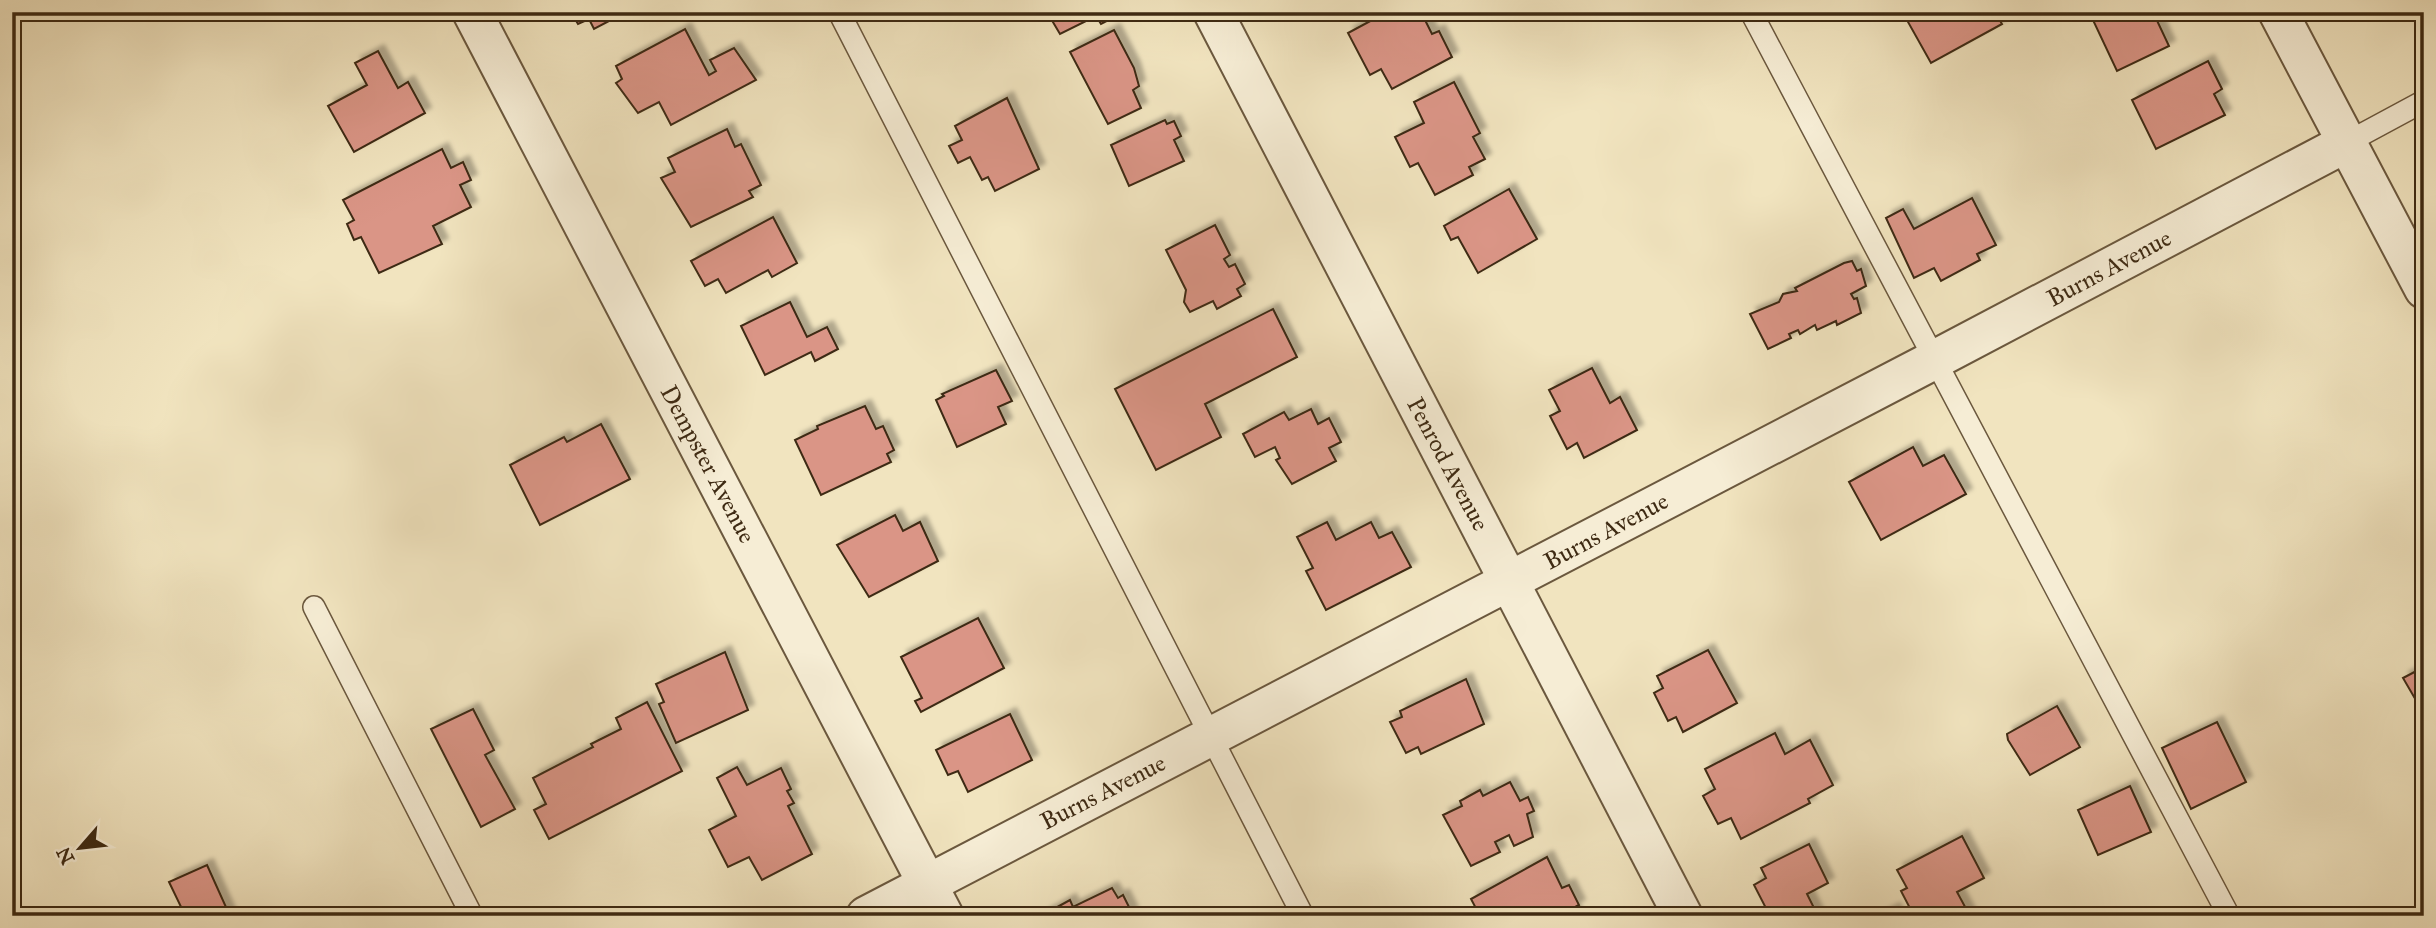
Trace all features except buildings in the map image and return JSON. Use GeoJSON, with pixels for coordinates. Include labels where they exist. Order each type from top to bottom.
{"type":"FeatureCollection","features":[{"type":"Feature","properties":{"kind":"street","name":"Dempster Avenue"},"geometry":{"type":"LineString","coordinates":[[472,12],[935,900]]}},
{"type":"Feature","properties":{"kind":"street","name":"Penrod Avenue"},"geometry":{"type":"LineString","coordinates":[[1213,12],[1683,916]]}},
{"type":"Feature","properties":{"kind":"street"},"geometry":{"type":"LineString","coordinates":[[2278,12],[2424,289]]}},
{"type":"Feature","properties":{"kind":"street","name":"Burns Avenue"},"geometry":{"type":"LineString","coordinates":[[866,916],[935,900],[1209,737],[2346,143]]}},
{"type":"Feature","properties":{"kind":"lane"},"geometry":{"type":"LineString","coordinates":[[839,12],[1303,916]]}},
{"type":"Feature","properties":{"kind":"lane"},"geometry":{"type":"LineString","coordinates":[[1751,12],[2229,916]]}},
{"type":"Feature","properties":{"kind":"lane"},"geometry":{"type":"LineString","coordinates":[[2346,143],[2424,101]]}},
{"type":"Feature","properties":{"kind":"lane"},"geometry":{"type":"LineString","coordinates":[[314,607],[472,916]]}}]}
